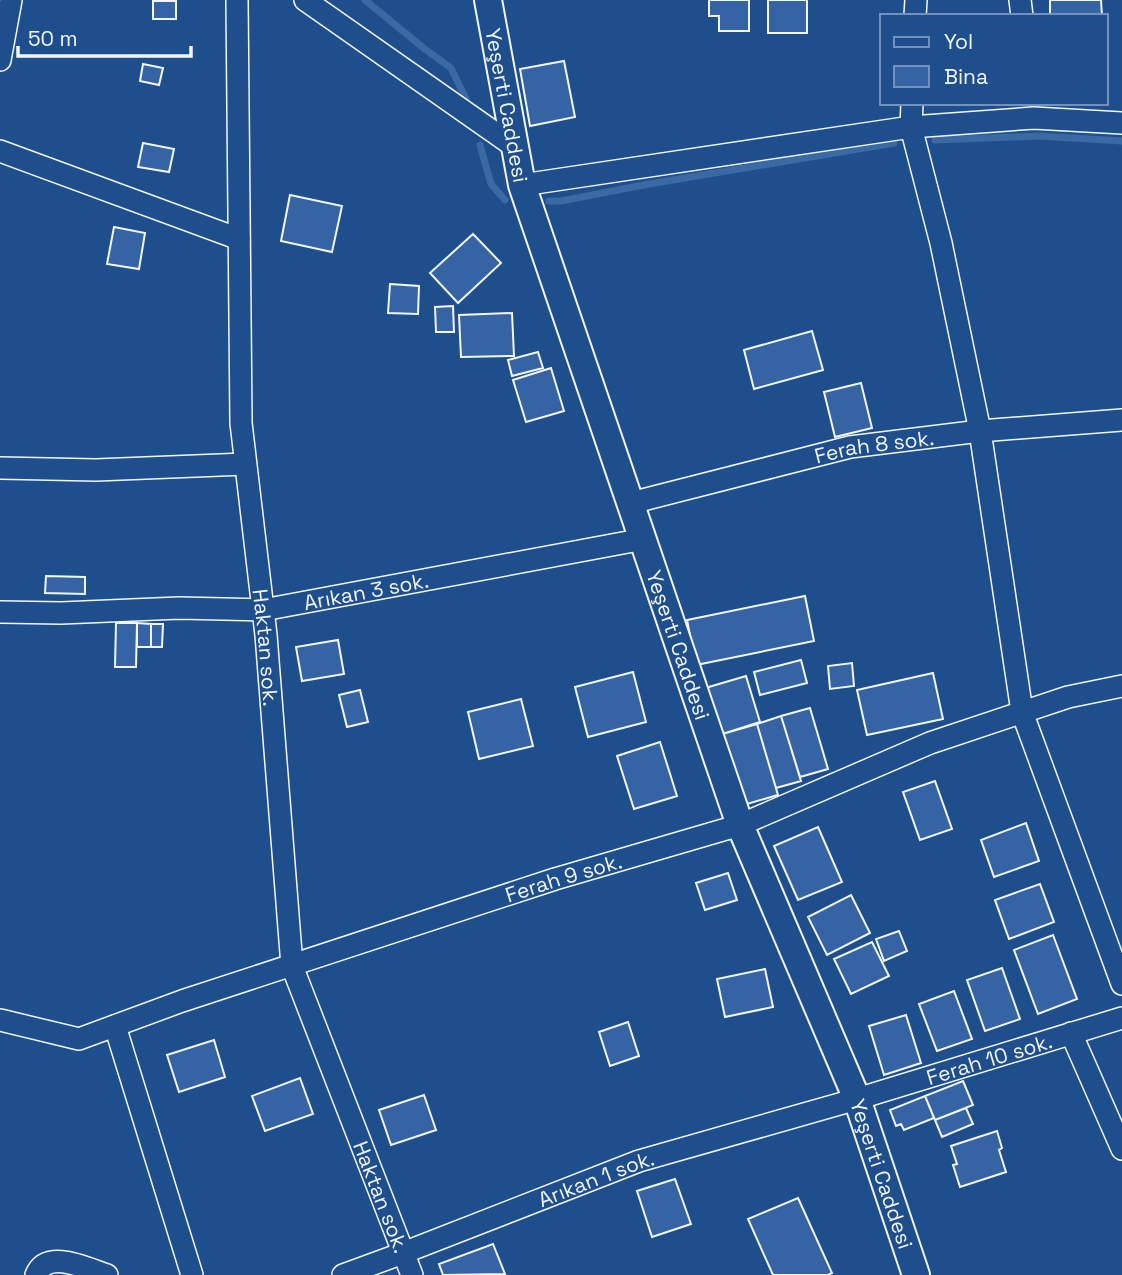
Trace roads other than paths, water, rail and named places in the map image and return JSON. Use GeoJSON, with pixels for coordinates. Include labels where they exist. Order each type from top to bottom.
{"type":"FeatureCollection","features":[{"type":"Feature","properties":{"kind":"street"},"geometry":{"type":"LineString","coordinates":[[0,60],[10,0]]}},
{"type":"Feature","properties":{"kind":"street","name":"Haktan sok."},"geometry":{"type":"LineString","coordinates":[[237,0],[241,424],[263,610],[292,966],[412,1275]]}},
{"type":"Feature","properties":{"kind":"street"},"geometry":{"type":"LineString","coordinates":[[304,0],[515,147]]}},
{"type":"Feature","properties":{"kind":"street","name":"Yeşerti Caddesi"},"geometry":{"type":"LineString","coordinates":[[488,0],[522,185],[740,825],[857,1099],[916,1275]]}},
{"type":"Feature","properties":{"kind":"street"},"geometry":{"type":"LineString","coordinates":[[912,105],[911,127],[941,243],[980,431],[1023,712],[1122,984]]}},
{"type":"Feature","properties":{"kind":"street"},"geometry":{"type":"LineString","coordinates":[[522,185],[1033,111],[1122,123]]}},
{"type":"Feature","properties":{"kind":"street"},"geometry":{"type":"LineString","coordinates":[[0,151],[239,239]]}},
{"type":"Feature","properties":{"kind":"street","name":"Ferah 8 sok."},"geometry":{"type":"LineString","coordinates":[[631,503],[850,447],[980,431],[1122,420]]}},
{"type":"Feature","properties":{"kind":"street"},"geometry":{"type":"LineString","coordinates":[[0,468],[96,470],[245,464]]}},
{"type":"Feature","properties":{"kind":"street","name":"Arıkan 3 sok."},"geometry":{"type":"LineString","coordinates":[[0,612],[61,613],[179,608],[263,610],[644,540]]}},
{"type":"Feature","properties":{"kind":"street","name":"Ferah 9 sok."},"geometry":{"type":"LineString","coordinates":[[0,1020],[79,1039],[182,1001],[555,879],[740,825],[930,743],[1068,697],[1122,685]]}},
{"type":"Feature","properties":{"kind":"street","name":"Ferah 10 sok."},"geometry":{"type":"LineString","coordinates":[[857,1099],[1122,1017]]}},
{"type":"Feature","properties":{"kind":"street"},"geometry":{"type":"LineString","coordinates":[[115,1026],[192,1275]]}},
{"type":"Feature","properties":{"kind":"street"},"geometry":{"type":"LineString","coordinates":[[1071,1033],[1122,1149]]}},
{"type":"Feature","properties":{"kind":"street","name":"Arıkan 1 sok."},"geometry":{"type":"LineString","coordinates":[[343,1275],[639,1161],[857,1099]]}},
{"type":"Feature","properties":{"kind":"street"},"geometry":{"type":"LineString","coordinates":[[36,1275],[43,1265],[57,1261],[107,1275]]}},
{"type":"Feature","properties":{"kind":"waterway"},"geometry":{"type":"LineString","coordinates":[[365,0],[451,68],[466,99]]}},
{"type":"Feature","properties":{"kind":"waterway"},"geometry":{"type":"LineString","coordinates":[[935,140],[1039,136],[1122,141]]}},
{"type":"Feature","properties":{"kind":"waterway"},"geometry":{"type":"LineString","coordinates":[[549,201],[894,143]]}},
{"type":"Feature","properties":{"kind":"waterway"},"geometry":{"type":"LineString","coordinates":[[480,145],[491,184],[505,200]]}}]}
